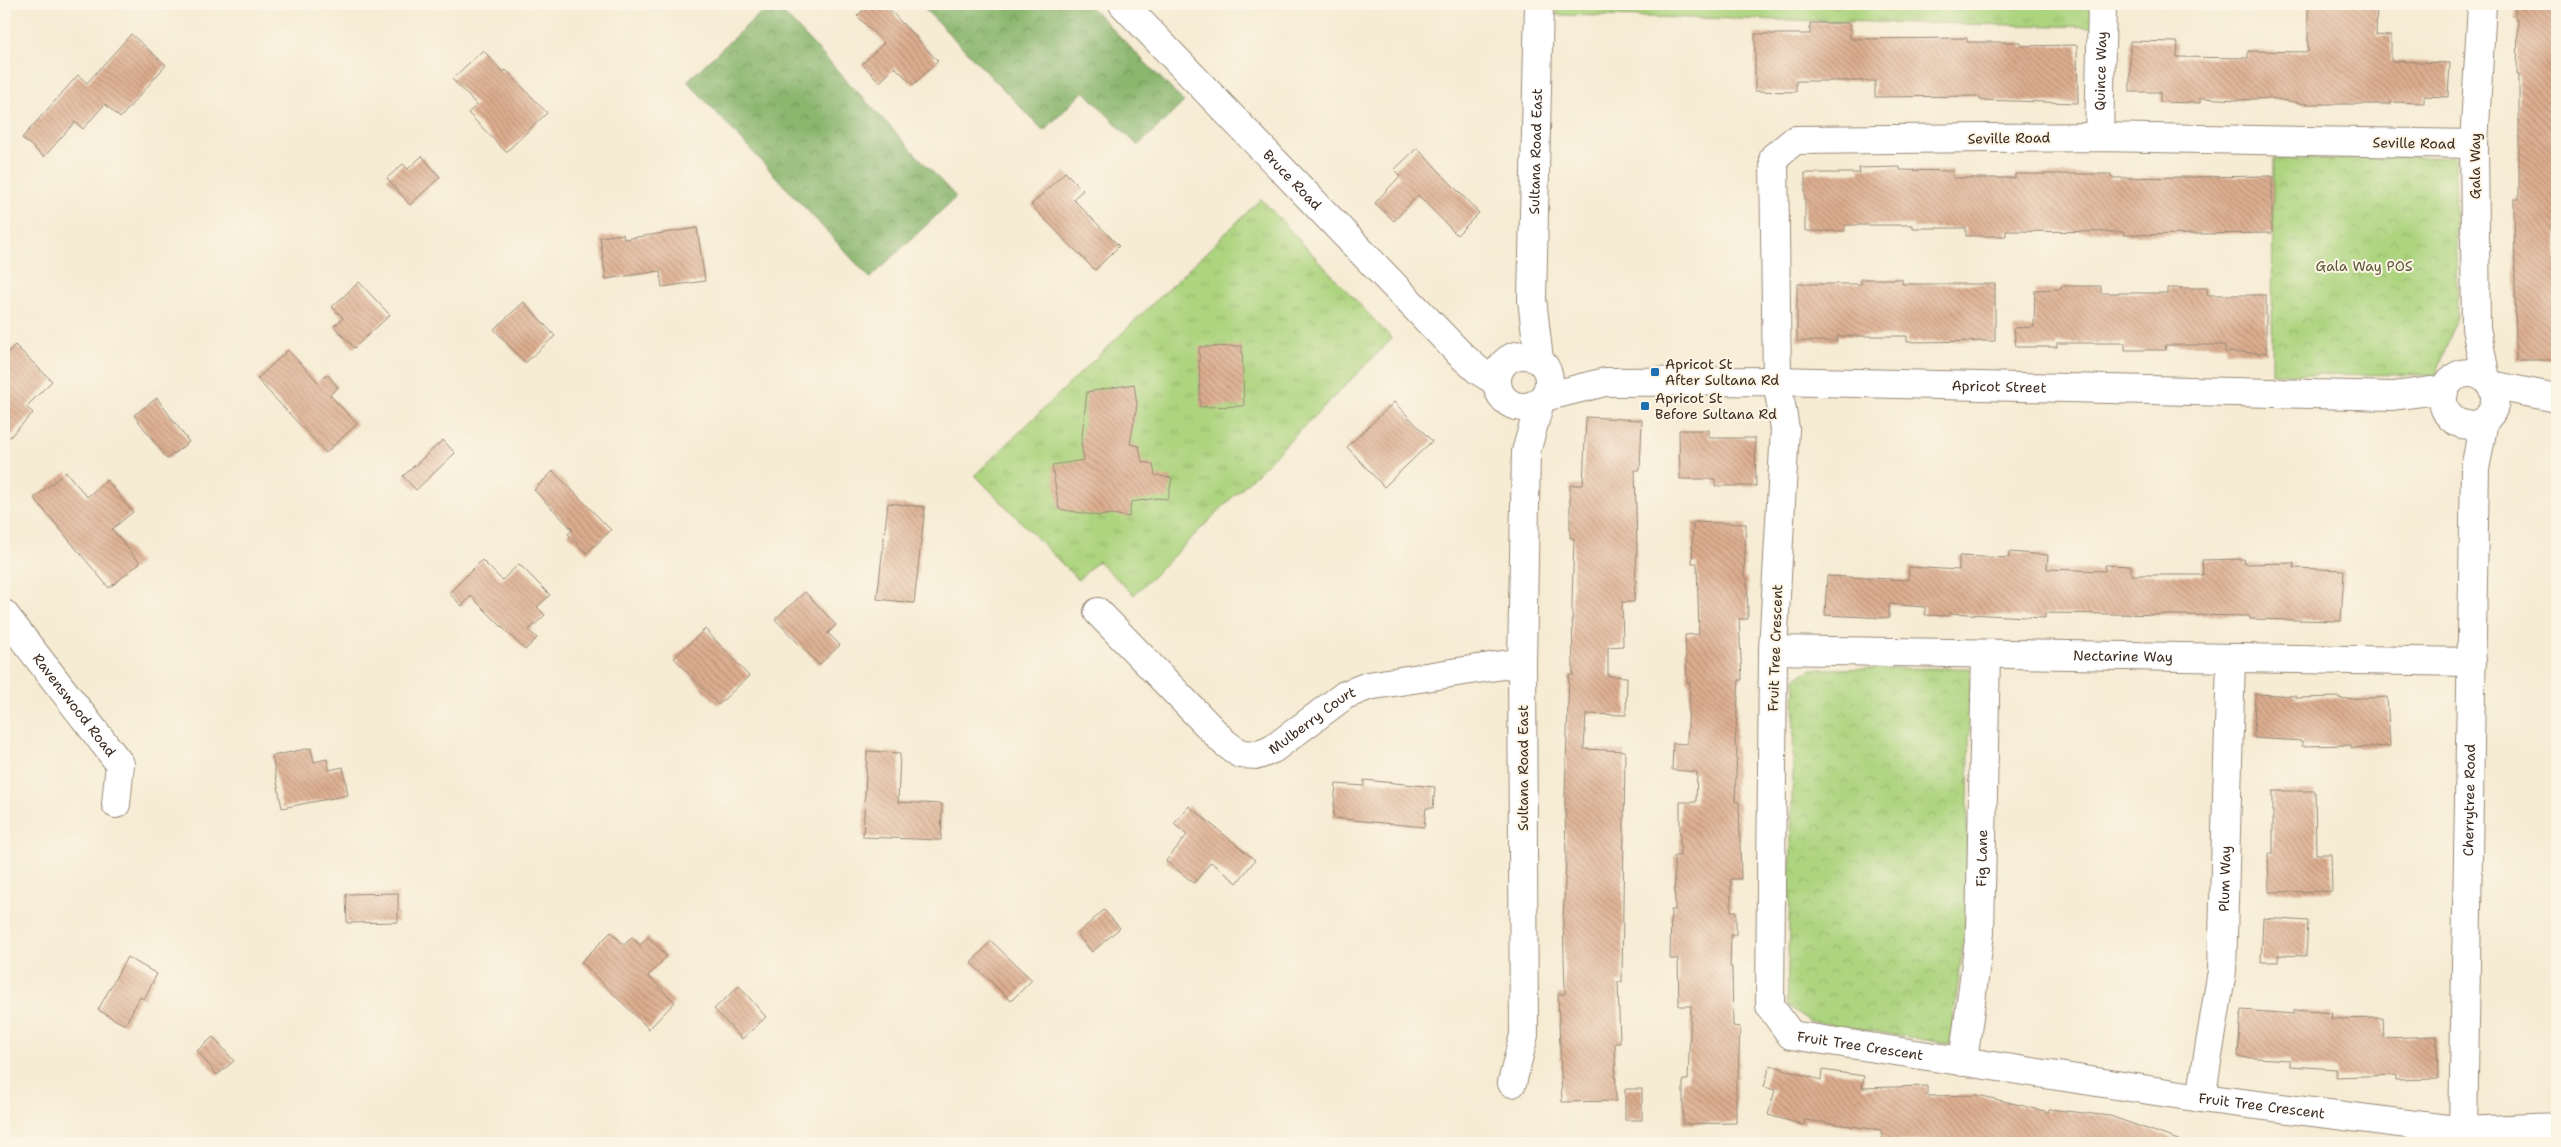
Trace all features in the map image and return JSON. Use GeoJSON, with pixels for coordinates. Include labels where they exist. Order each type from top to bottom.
{"type":"FeatureCollection","features":[{"type":"Feature","properties":{"kind":"street","name":"Bruce Road"},"geometry":{"type":"LineString","coordinates":[[1122,4],[1479,371],[1519,371]]}},
{"type":"Feature","properties":{"kind":"street","name":"Sultana Road East"},"geometry":{"type":"LineString","coordinates":[[1512,1083],[1524,1035],[1522,662],[1526,452],[1519,371],[1532,299],[1539,4]]}},
{"type":"Feature","properties":{"kind":"street","name":"Quince Way"},"geometry":{"type":"LineString","coordinates":[[2099,137],[2102,4]]}},
{"type":"Feature","properties":{"kind":"street","name":"Gala Way"},"geometry":{"type":"LineString","coordinates":[[2471,400],[2476,328],[2474,144],[2482,4]]}},
{"type":"Feature","properties":{"kind":"street","name":"Seville Road"},"geometry":{"type":"LineString","coordinates":[[1776,381],[1774,157],[1795,140],[2099,137],[2474,144]]}},
{"type":"Feature","properties":{"kind":"street","name":"Sultana Road East"},"geometry":{"type":"LineString","coordinates":[[1519,371],[1549,378],[1549,390],[1543,399],[1526,452]]}},
{"type":"Feature","properties":{"kind":"street","name":"Apricot Street"},"geometry":{"type":"LineString","coordinates":[[1605,382],[1543,399],[1522,408],[1519,371],[1605,382],[1776,381],[2393,396],[2471,400],[2557,398]]}},
{"type":"Feature","properties":{"kind":"street","name":"Fruit Tree Crescent"},"geometry":{"type":"LineString","coordinates":[[1776,381],[1785,429],[1773,650],[1770,1006],[1791,1035],[2201,1098],[2463,1131],[2557,1127]]}},
{"type":"Feature","properties":{"kind":"street","name":"Cherrytree Road"},"geometry":{"type":"LineString","coordinates":[[2463,1131],[2475,470],[2471,400]]}},
{"type":"Feature","properties":{"kind":"street","name":"Mulberry Court"},"geometry":{"type":"LineString","coordinates":[[1098,612],[1225,743],[1240,754],[1259,755],[1273,750],[1345,695],[1368,686],[1522,662]]}},
{"type":"Feature","properties":{"kind":"street","name":"Ravenswood Road"},"geometry":{"type":"LineString","coordinates":[[4,615],[120,764],[116,804]]}},
{"type":"Feature","properties":{"kind":"street","name":"Nectarine Way"},"geometry":{"type":"LineString","coordinates":[[1773,650],[2472,662]]}},
{"type":"Feature","properties":{"kind":"street","name":"Fig Lane"},"geometry":{"type":"LineString","coordinates":[[1963,1062],[1980,933],[1986,654]]}},
{"type":"Feature","properties":{"kind":"street","name":"Plum Way"},"geometry":{"type":"LineString","coordinates":[[2201,1098],[2222,971],[2231,658]]}},
{"type":"Feature","properties":{"kind":"green space"},"geometry":{"type":"Polygon","coordinates":[[[770,4],[775,4],[956,197],[870,278],[687,81],[770,4]]]}},
{"type":"Feature","properties":{"kind":"green space"},"geometry":{"type":"Polygon","coordinates":[[[920,4],[1088,4],[1184,102],[1138,146],[1084,91],[1044,131],[920,4]]]}},
{"type":"Feature","properties":{"kind":"green space"},"geometry":{"type":"Polygon","coordinates":[[[1557,4],[2103,4],[2102,27],[1557,15],[1557,4]]]}},
{"type":"Feature","properties":{"kind":"green space","name":"Gala Way POS"},"geometry":{"type":"Polygon","coordinates":[[[2455,157],[2457,318],[2436,375],[2272,374],[2273,159],[2455,157]]]}},
{"type":"Feature","properties":{"kind":"green space"},"geometry":{"type":"Polygon","coordinates":[[[1261,199],[1392,339],[1134,595],[1098,561],[1078,580],[975,475],[1261,199]]]}},
{"type":"Feature","properties":{"kind":"green space"},"geometry":{"type":"Polygon","coordinates":[[[1971,668],[1965,931],[1950,1044],[1809,1021],[1787,1005],[1795,678],[1812,669],[1971,668]]]}},
{"type":"Feature","properties":{"kind":"building"},"geometry":{"type":"Polygon","coordinates":[[[869,4],[884,4],[938,61],[913,85],[895,67],[880,82],[862,64],[884,43],[857,16],[869,4]]]}},
{"type":"Feature","properties":{"kind":"building"},"geometry":{"type":"Polygon","coordinates":[[[2308,4],[2377,4],[2376,35],[2391,36],[2391,61],[2450,63],[2448,97],[2424,96],[2424,103],[2391,102],[2391,104],[2305,104],[2270,98],[2238,100],[2200,98],[2200,103],[2160,102],[2160,92],[2130,92],[2130,41],[2178,42],[2177,57],[2248,58],[2248,51],[2308,52],[2308,4]]]}},
{"type":"Feature","properties":{"kind":"building"},"geometry":{"type":"Polygon","coordinates":[[[2515,4],[2557,4],[2557,360],[2516,360],[2514,199],[2519,199],[2519,75],[2517,75],[2518,20],[2515,20],[2515,4]]]}},
{"type":"Feature","properties":{"kind":"building"},"geometry":{"type":"Polygon","coordinates":[[[1810,23],[1850,23],[1850,39],[1967,38],[1967,42],[2021,42],[2021,46],[2077,45],[2078,103],[1980,100],[1980,96],[1875,97],[1875,81],[1796,81],[1796,92],[1755,91],[1755,34],[1810,34],[1810,23]]]}},
{"type":"Feature","properties":{"kind":"building"},"geometry":{"type":"Polygon","coordinates":[[[131,34],[166,65],[120,118],[105,104],[83,129],[75,122],[44,157],[22,138],[78,75],[87,83],[131,34]]]}},
{"type":"Feature","properties":{"kind":"building"},"geometry":{"type":"Polygon","coordinates":[[[483,50],[503,72],[506,70],[547,113],[506,152],[468,113],[477,105],[452,79],[483,50]]]}},
{"type":"Feature","properties":{"kind":"building"},"geometry":{"type":"Polygon","coordinates":[[[1417,148],[1479,213],[1457,235],[1418,195],[1394,221],[1375,203],[1400,176],[1394,170],[1417,148]]]}},
{"type":"Feature","properties":{"kind":"building"},"geometry":{"type":"Polygon","coordinates":[[[422,156],[440,177],[410,205],[387,178],[403,164],[408,169],[422,156]]]}},
{"type":"Feature","properties":{"kind":"building"},"geometry":{"type":"Polygon","coordinates":[[[1900,167],[1900,170],[1953,171],[1953,178],[2015,178],[2015,174],[2111,174],[2111,178],[2272,176],[2272,233],[2124,235],[2124,232],[2006,231],[2006,236],[1966,236],[1966,228],[1913,228],[1913,225],[1845,225],[1845,231],[1805,231],[1805,173],[1860,173],[1859,168],[1900,167]]]}},
{"type":"Feature","properties":{"kind":"building"},"geometry":{"type":"Polygon","coordinates":[[[1065,172],[1083,190],[1073,199],[1119,246],[1095,270],[1031,205],[1065,172]]]}},
{"type":"Feature","properties":{"kind":"building"},"geometry":{"type":"Polygon","coordinates":[[[697,228],[705,281],[662,287],[660,271],[606,279],[600,237],[623,234],[624,239],[697,228]]]}},
{"type":"Feature","properties":{"kind":"building"},"geometry":{"type":"Polygon","coordinates":[[[1861,279],[1902,279],[1902,284],[1995,284],[1995,341],[1907,342],[1907,336],[1837,336],[1837,341],[1797,341],[1797,284],[1861,284],[1861,279]]]}},
{"type":"Feature","properties":{"kind":"building"},"geometry":{"type":"Polygon","coordinates":[[[359,282],[390,315],[354,348],[334,326],[343,318],[332,307],[359,282]]]}},
{"type":"Feature","properties":{"kind":"building"},"geometry":{"type":"Polygon","coordinates":[[[2061,286],[2101,286],[2101,293],[2167,293],[2167,288],[2207,288],[2207,295],[2266,295],[2266,353],[2225,352],[2225,345],[2165,345],[2166,350],[2125,350],[2125,343],[2057,343],[2057,347],[2016,347],[2014,328],[2034,327],[2035,290],[2061,289],[2061,286]]]}},
{"type":"Feature","properties":{"kind":"building"},"geometry":{"type":"Polygon","coordinates":[[[524,302],[555,336],[525,363],[494,329],[524,302]]]}},
{"type":"Feature","properties":{"kind":"building"},"geometry":{"type":"Polygon","coordinates":[[[15,345],[52,381],[26,407],[33,413],[4,443],[4,357],[15,345]]]}},
{"type":"Feature","properties":{"kind":"building"},"geometry":{"type":"Polygon","coordinates":[[[1242,346],[1244,406],[1200,407],[1199,347],[1242,346]]]}},
{"type":"Feature","properties":{"kind":"building"},"geometry":{"type":"Polygon","coordinates":[[[288,350],[318,382],[327,374],[338,387],[330,395],[357,424],[326,453],[257,379],[288,350]]]}},
{"type":"Feature","properties":{"kind":"building"},"geometry":{"type":"Polygon","coordinates":[[[1134,384],[1137,405],[1130,444],[1139,446],[1142,462],[1153,464],[1155,475],[1172,478],[1168,499],[1158,498],[1131,502],[1129,517],[1112,514],[1099,516],[1059,509],[1052,465],[1084,460],[1081,444],[1087,392],[1134,384]]]}},
{"type":"Feature","properties":{"kind":"building"},"geometry":{"type":"Polygon","coordinates":[[[157,398],[189,442],[167,459],[134,415],[157,398]]]}},
{"type":"Feature","properties":{"kind":"building"},"geometry":{"type":"Polygon","coordinates":[[[1394,402],[1432,441],[1384,487],[1347,447],[1394,402]]]}},
{"type":"Feature","properties":{"kind":"building"},"geometry":{"type":"Polygon","coordinates":[[[1586,417],[1642,420],[1640,470],[1635,470],[1637,548],[1634,602],[1622,602],[1623,646],[1608,647],[1608,676],[1627,677],[1626,715],[1586,714],[1584,749],[1625,751],[1622,982],[1618,982],[1620,1043],[1615,1043],[1616,1101],[1562,1102],[1558,994],[1565,994],[1563,918],[1566,864],[1565,796],[1569,675],[1573,675],[1572,601],[1574,538],[1570,538],[1570,485],[1583,485],[1586,417]]]}},
{"type":"Feature","properties":{"kind":"building"},"geometry":{"type":"Polygon","coordinates":[[[1679,430],[1709,430],[1709,438],[1755,438],[1756,486],[1715,486],[1715,479],[1680,479],[1679,430]]]}},
{"type":"Feature","properties":{"kind":"building"},"geometry":{"type":"Polygon","coordinates":[[[443,440],[455,453],[416,490],[403,476],[443,440]]]}},
{"type":"Feature","properties":{"kind":"building"},"geometry":{"type":"Polygon","coordinates":[[[553,471],[611,530],[587,553],[568,534],[573,530],[534,490],[553,471]]]}},
{"type":"Feature","properties":{"kind":"building"},"geometry":{"type":"Polygon","coordinates":[[[66,472],[87,497],[107,480],[133,512],[112,529],[140,563],[109,588],[34,498],[66,472]]]}},
{"type":"Feature","properties":{"kind":"building"},"geometry":{"type":"Polygon","coordinates":[[[888,503],[925,507],[914,603],[877,599],[888,503]]]}},
{"type":"Feature","properties":{"kind":"building"},"geometry":{"type":"Polygon","coordinates":[[[1693,522],[1746,524],[1744,578],[1747,578],[1748,619],[1739,619],[1742,680],[1739,680],[1735,747],[1737,747],[1735,802],[1739,802],[1741,879],[1731,879],[1731,911],[1736,911],[1736,935],[1731,935],[1730,967],[1732,967],[1733,1026],[1740,1027],[1738,1080],[1736,1079],[1736,1123],[1683,1124],[1683,1080],[1688,1080],[1691,1006],[1679,1006],[1678,959],[1670,959],[1671,910],[1675,910],[1674,856],[1680,856],[1680,802],[1696,802],[1697,772],[1672,770],[1673,743],[1687,744],[1690,682],[1687,682],[1685,635],[1699,634],[1697,563],[1692,563],[1693,522]]]}},
{"type":"Feature","properties":{"kind":"building"},"geometry":{"type":"Polygon","coordinates":[[[2009,552],[2048,555],[2047,569],[2105,571],[2105,565],[2131,566],[2131,575],[2203,575],[2202,560],[2244,559],[2245,564],[2294,563],[2294,568],[2344,570],[2341,621],[2250,619],[2249,616],[2045,613],[2045,618],[1949,613],[1949,616],[1925,615],[1925,607],[1889,604],[1889,618],[1825,615],[1827,576],[1908,580],[1909,567],[1959,570],[1959,556],[2009,558],[2009,552]]]}},
{"type":"Feature","properties":{"kind":"building"},"geometry":{"type":"Polygon","coordinates":[[[482,560],[502,580],[519,564],[550,595],[537,607],[545,615],[529,630],[537,638],[525,650],[471,596],[462,606],[449,593],[482,560]]]}},
{"type":"Feature","properties":{"kind":"building"},"geometry":{"type":"Polygon","coordinates":[[[805,592],[836,625],[828,633],[840,645],[819,665],[775,619],[805,592]]]}},
{"type":"Feature","properties":{"kind":"building"},"geometry":{"type":"Polygon","coordinates":[[[705,629],[749,676],[718,705],[674,658],[705,629]]]}},
{"type":"Feature","properties":{"kind":"building"},"geometry":{"type":"Polygon","coordinates":[[[2255,694],[2296,696],[2296,698],[2340,697],[2340,699],[2387,697],[2390,746],[2351,748],[2351,745],[2302,746],[2302,741],[2254,738],[2255,694]]]}},
{"type":"Feature","properties":{"kind":"building"},"geometry":{"type":"Polygon","coordinates":[[[311,748],[314,762],[327,759],[329,770],[343,767],[348,795],[282,808],[272,756],[311,748]]]}},
{"type":"Feature","properties":{"kind":"building"},"geometry":{"type":"Polygon","coordinates":[[[867,751],[900,753],[898,802],[942,804],[941,840],[863,837],[867,751]]]}},
{"type":"Feature","properties":{"kind":"building"},"geometry":{"type":"Polygon","coordinates":[[[1364,780],[1435,787],[1433,808],[1426,808],[1424,827],[1333,818],[1336,784],[1364,786],[1364,780]]]}},
{"type":"Feature","properties":{"kind":"building"},"geometry":{"type":"Polygon","coordinates":[[[2273,791],[2315,791],[2316,854],[2331,854],[2332,891],[2269,892],[2268,854],[2273,854],[2273,791]]]}},
{"type":"Feature","properties":{"kind":"building"},"geometry":{"type":"Polygon","coordinates":[[[1189,806],[1255,860],[1237,883],[1211,862],[1194,883],[1166,861],[1187,835],[1174,824],[1189,806]]]}},
{"type":"Feature","properties":{"kind":"building"},"geometry":{"type":"Polygon","coordinates":[[[398,893],[398,922],[347,923],[346,894],[398,893]]]}},
{"type":"Feature","properties":{"kind":"building"},"geometry":{"type":"Polygon","coordinates":[[[1104,910],[1120,928],[1092,952],[1077,934],[1104,910]]]}},
{"type":"Feature","properties":{"kind":"building"},"geometry":{"type":"Polygon","coordinates":[[[2263,918],[2308,921],[2306,956],[2278,955],[2278,962],[2261,962],[2263,918]]]}},
{"type":"Feature","properties":{"kind":"building"},"geometry":{"type":"Polygon","coordinates":[[[611,932],[624,945],[632,937],[640,945],[648,937],[667,956],[648,976],[675,1002],[649,1029],[581,962],[611,932]]]}},
{"type":"Feature","properties":{"kind":"building"},"geometry":{"type":"Polygon","coordinates":[[[991,941],[1032,980],[1011,1001],[971,963],[991,941]]]}},
{"type":"Feature","properties":{"kind":"building"},"geometry":{"type":"Polygon","coordinates":[[[127,957],[157,974],[144,999],[140,997],[125,1025],[98,1010],[127,957]]]}},
{"type":"Feature","properties":{"kind":"building"},"geometry":{"type":"Polygon","coordinates":[[[739,986],[766,1017],[742,1039],[714,1009],[739,986]]]}},
{"type":"Feature","properties":{"kind":"building"},"geometry":{"type":"Polygon","coordinates":[[[2241,1010],[2294,1014],[2294,1010],[2332,1013],[2331,1019],[2383,1018],[2384,1038],[2437,1036],[2438,1079],[2396,1080],[2396,1075],[2336,1077],[2336,1069],[2290,1066],[2290,1060],[2238,1057],[2241,1010]]]}},
{"type":"Feature","properties":{"kind":"building"},"geometry":{"type":"Polygon","coordinates":[[[213,1037],[234,1061],[217,1075],[197,1051],[213,1037]]]}},
{"type":"Feature","properties":{"kind":"building"},"geometry":{"type":"Polygon","coordinates":[[[1770,1065],[1821,1080],[1822,1070],[1864,1076],[1862,1088],[1927,1086],[1927,1096],[1978,1095],[2049,1112],[2049,1109],[2110,1116],[2181,1141],[2180,1143],[1942,1143],[1942,1140],[1882,1142],[1881,1130],[1805,1120],[1804,1125],[1768,1115],[1775,1090],[1764,1087],[1770,1065]]]}},
{"type":"Feature","properties":{"kind":"building"},"geometry":{"type":"Polygon","coordinates":[[[1625,1089],[1642,1089],[1642,1120],[1625,1120],[1625,1089]]]}},
{"type":"Feature","properties":{"kind":"place","name":"Apricot St After Sultana Rd"},"geometry":{"type":"Point","coordinates":[1655,372]}},
{"type":"Feature","properties":{"kind":"place","name":"Apricot St Before Sultana Rd"},"geometry":{"type":"Point","coordinates":[1645,406]}}]}
